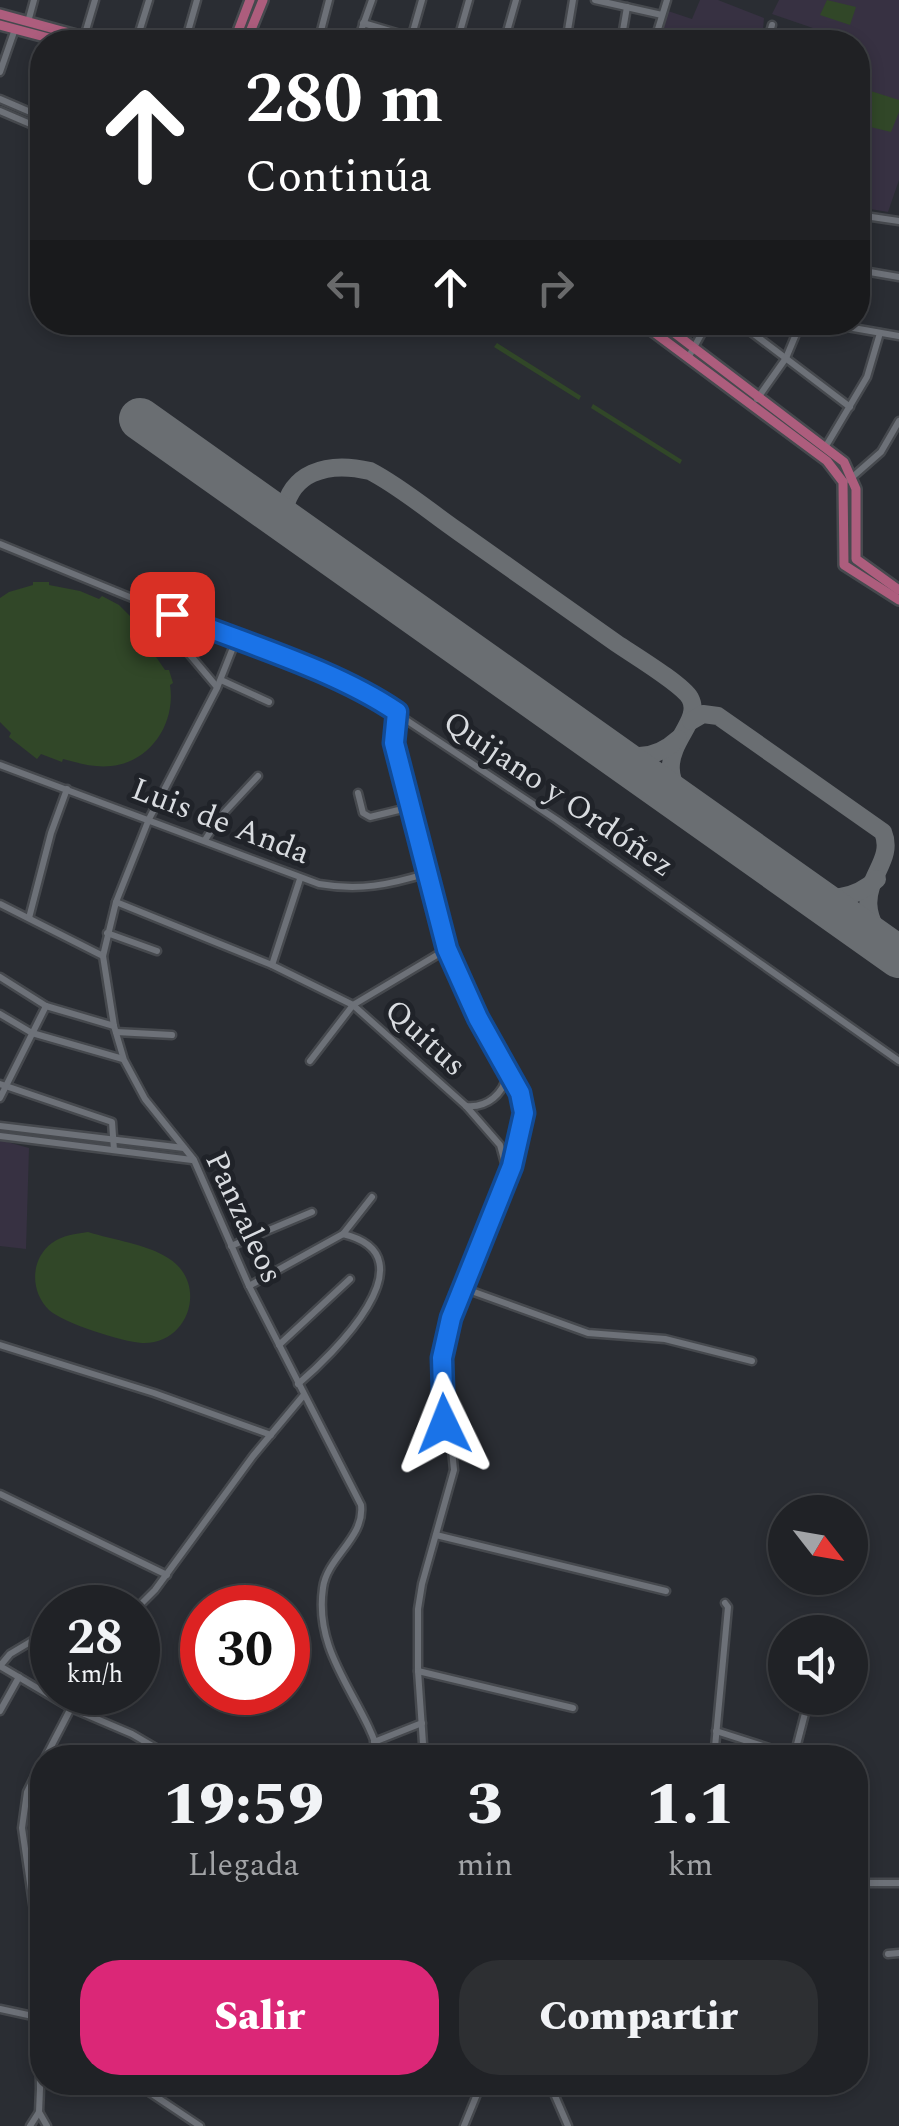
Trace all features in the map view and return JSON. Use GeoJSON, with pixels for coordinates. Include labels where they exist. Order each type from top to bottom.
{"type":"FeatureCollection","features":[{"type":"Feature","properties":{"kind":"main road"},"geometry":{"type":"LineString","coordinates":[[239,30],[250,0]]}},
{"type":"Feature","properties":{"kind":"main road"},"geometry":{"type":"LineString","coordinates":[[251,30],[263,0]]}},
{"type":"Feature","properties":{"kind":"main road"},"geometry":{"type":"LineString","coordinates":[[0,14],[58,30]]}},
{"type":"Feature","properties":{"kind":"main road"},"geometry":{"type":"LineString","coordinates":[[0,25],[30,33]]}},
{"type":"Feature","properties":{"kind":"main road"},"geometry":{"type":"LineString","coordinates":[[661,335],[760,397],[844,462],[859,563],[899,590]]}},
{"type":"Feature","properties":{"kind":"main road"},"geometry":{"type":"LineString","coordinates":[[673,335],[751,405],[848,480]]}},
{"type":"Feature","properties":{"kind":"main road"},"geometry":{"type":"LineString","coordinates":[[848,480],[842,549],[846,568],[899,600]]}},
{"type":"Feature","properties":{"kind":"main road"},"geometry":{"type":"LineString","coordinates":[[842,549],[855,548]]}},
{"type":"Feature","properties":{"kind":"street"},"geometry":{"type":"LineString","coordinates":[[28,22],[34,0]]}},
{"type":"Feature","properties":{"kind":"street"},"geometry":{"type":"LineString","coordinates":[[86,30],[95,0]]}},
{"type":"Feature","properties":{"kind":"street"},"geometry":{"type":"LineString","coordinates":[[139,30],[148,0]]}},
{"type":"Feature","properties":{"kind":"street"},"geometry":{"type":"LineString","coordinates":[[188,30],[197,0]]}},
{"type":"Feature","properties":{"kind":"street"},"geometry":{"type":"LineString","coordinates":[[321,30],[329,0]]}},
{"type":"Feature","properties":{"kind":"street"},"geometry":{"type":"LineString","coordinates":[[361,30],[372,0]]}},
{"type":"Feature","properties":{"kind":"street"},"geometry":{"type":"LineString","coordinates":[[413,30],[422,0]]}},
{"type":"Feature","properties":{"kind":"street"},"geometry":{"type":"LineString","coordinates":[[461,30],[469,0]]}},
{"type":"Feature","properties":{"kind":"street"},"geometry":{"type":"LineString","coordinates":[[507,30],[516,0]]}},
{"type":"Feature","properties":{"kind":"street"},"geometry":{"type":"LineString","coordinates":[[568,30],[572,0]]}},
{"type":"Feature","properties":{"kind":"street"},"geometry":{"type":"LineString","coordinates":[[596,0],[662,15]]}},
{"type":"Feature","properties":{"kind":"street"},"geometry":{"type":"LineString","coordinates":[[658,30],[668,0]]}},
{"type":"Feature","properties":{"kind":"street"},"geometry":{"type":"LineString","coordinates":[[623,30],[628,7]]}},
{"type":"Feature","properties":{"kind":"street"},"geometry":{"type":"LineString","coordinates":[[363,23],[382,30]]}},
{"type":"Feature","properties":{"kind":"street"},"geometry":{"type":"LineString","coordinates":[[770,30],[772,26]]}},
{"type":"Feature","properties":{"kind":"street"},"geometry":{"type":"LineString","coordinates":[[0,72],[15,29]]}},
{"type":"Feature","properties":{"kind":"street"},"geometry":{"type":"LineString","coordinates":[[0,99],[30,111]]}},
{"type":"Feature","properties":{"kind":"street"},"geometry":{"type":"LineString","coordinates":[[0,111],[30,124]]}},
{"type":"Feature","properties":{"kind":"street"},"geometry":{"type":"LineString","coordinates":[[870,216],[899,222]]}},
{"type":"Feature","properties":{"kind":"street"},"geometry":{"type":"LineString","coordinates":[[870,272],[899,277]]}},
{"type":"Feature","properties":{"kind":"street"},"geometry":{"type":"LineString","coordinates":[[870,331],[899,336]]}},
{"type":"Feature","properties":{"kind":"street"},"geometry":{"type":"LineString","coordinates":[[826,446],[867,378],[880,333]]}},
{"type":"Feature","properties":{"kind":"street"},"geometry":{"type":"LineString","coordinates":[[691,353],[701,335]]}},
{"type":"Feature","properties":{"kind":"street"},"geometry":{"type":"LineString","coordinates":[[755,335],[850,407]]}},
{"type":"Feature","properties":{"kind":"street"},"geometry":{"type":"LineString","coordinates":[[751,405],[786,358],[796,335]]}},
{"type":"Feature","properties":{"kind":"street"},"geometry":{"type":"LineString","coordinates":[[848,480],[881,452],[899,421]]}},
{"type":"Feature","properties":{"kind":"street","name":"Quijano y Ordóñez"},"geometry":{"type":"LineString","coordinates":[[0,544],[368,694],[899,1060]]}},
{"type":"Feature","properties":{"kind":"street"},"geometry":{"type":"LineString","coordinates":[[148,604],[219,684],[268,702]]}},
{"type":"Feature","properties":{"kind":"street"},"geometry":{"type":"LineString","coordinates":[[182,645],[196,624]]}},
{"type":"Feature","properties":{"kind":"street","name":"Panzaleos"},"geometry":{"type":"LineString","coordinates":[[236,640],[219,684],[149,818],[116,902],[103,956],[124,1060],[145,1099],[194,1160],[249,1286],[361,1505],[360,1522],[326,1575],[322,1610],[342,1679],[375,1745]]}},
{"type":"Feature","properties":{"kind":"street"},"geometry":{"type":"LineString","coordinates":[[397,712],[394,743],[447,949],[478,1018],[520,1093],[524,1113],[508,1174],[451,1318],[442,1358],[444,1424],[454,1470],[418,1609],[423,1745]]}},
{"type":"Feature","properties":{"kind":"street","name":"Luis de Anda"},"geometry":{"type":"LineString","coordinates":[[0,765],[300,878],[342,888],[366,888],[384,887],[428,873]]}},
{"type":"Feature","properties":{"kind":"street"},"geometry":{"type":"LineString","coordinates":[[205,840],[258,776]]}},
{"type":"Feature","properties":{"kind":"street"},"geometry":{"type":"LineString","coordinates":[[28,918],[66,789]]}},
{"type":"Feature","properties":{"kind":"street"},"geometry":{"type":"LineString","coordinates":[[358,793],[363,813],[370,817],[411,807]]}},
{"type":"Feature","properties":{"kind":"street"},"geometry":{"type":"LineString","coordinates":[[272,966],[300,878]]}},
{"type":"Feature","properties":{"kind":"street","name":"Quitus"},"geometry":{"type":"LineString","coordinates":[[116,902],[272,966],[353,1005],[466,1106],[500,1145],[508,1174]]}},
{"type":"Feature","properties":{"kind":"street"},"geometry":{"type":"LineString","coordinates":[[0,904],[103,956]]}},
{"type":"Feature","properties":{"kind":"street"},"geometry":{"type":"LineString","coordinates":[[108,933],[156,951]]}},
{"type":"Feature","properties":{"kind":"street"},"geometry":{"type":"LineString","coordinates":[[310,1061],[353,1005],[447,949]]}},
{"type":"Feature","properties":{"kind":"street"},"geometry":{"type":"LineString","coordinates":[[0,977],[46,1006],[115,1029],[172,1035]]}},
{"type":"Feature","properties":{"kind":"street"},"geometry":{"type":"LineString","coordinates":[[0,1098],[2,1086],[46,1006]]}},
{"type":"Feature","properties":{"kind":"street"},"geometry":{"type":"LineString","coordinates":[[0,1014],[32,1033],[124,1060]]}},
{"type":"Feature","properties":{"kind":"street"},"geometry":{"type":"LineString","coordinates":[[466,1106],[489,1103],[502,1091],[508,1073]]}},
{"type":"Feature","properties":{"kind":"street"},"geometry":{"type":"LineString","coordinates":[[2,1086],[112,1122],[114,1150]]}},
{"type":"Feature","properties":{"kind":"street"},"geometry":{"type":"LineString","coordinates":[[0,1126],[186,1148]]}},
{"type":"Feature","properties":{"kind":"street"},"geometry":{"type":"LineString","coordinates":[[0,1136],[194,1160]]}},
{"type":"Feature","properties":{"kind":"street"},"geometry":{"type":"LineString","coordinates":[[249,1286],[344,1234],[372,1197]]}},
{"type":"Feature","properties":{"kind":"street"},"geometry":{"type":"LineString","coordinates":[[231,1246],[312,1212]]}},
{"type":"Feature","properties":{"kind":"street"},"geometry":{"type":"LineString","coordinates":[[298,1384],[339,1347],[365,1312],[381,1278],[382,1269],[368,1247],[344,1234]]}},
{"type":"Feature","properties":{"kind":"street"},"geometry":{"type":"LineString","coordinates":[[279,1344],[350,1280]]}},
{"type":"Feature","properties":{"kind":"street"},"geometry":{"type":"LineString","coordinates":[[462,1288],[588,1334],[665,1338],[752,1361]]}},
{"type":"Feature","properties":{"kind":"street"},"geometry":{"type":"LineString","coordinates":[[0,1346],[271,1434]]}},
{"type":"Feature","properties":{"kind":"street"},"geometry":{"type":"LineString","coordinates":[[158,1585],[303,1396]]}},
{"type":"Feature","properties":{"kind":"street"},"geometry":{"type":"LineString","coordinates":[[0,1494],[167,1575]]}},
{"type":"Feature","properties":{"kind":"street"},"geometry":{"type":"LineString","coordinates":[[436,1536],[666,1591]]}},
{"type":"Feature","properties":{"kind":"street"},"geometry":{"type":"LineString","coordinates":[[715,1745],[728,1607],[725,1603]]}},
{"type":"Feature","properties":{"kind":"street"},"geometry":{"type":"LineString","coordinates":[[30,1641],[0,1666],[30,1684]]}},
{"type":"Feature","properties":{"kind":"street"},"geometry":{"type":"LineString","coordinates":[[418,1671],[573,1708]]}},
{"type":"Feature","properties":{"kind":"street"},"geometry":{"type":"LineString","coordinates":[[0,1711],[19,1678]]}},
{"type":"Feature","properties":{"kind":"street"},"geometry":{"type":"LineString","coordinates":[[52,1745],[67,1715]]}},
{"type":"Feature","properties":{"kind":"street"},"geometry":{"type":"LineString","coordinates":[[87,1715],[150,1745]]}},
{"type":"Feature","properties":{"kind":"street"},"geometry":{"type":"LineString","coordinates":[[797,1745],[805,1715]]}},
{"type":"Feature","properties":{"kind":"street"},"geometry":{"type":"LineString","coordinates":[[374,1742],[422,1724]]}},
{"type":"Feature","properties":{"kind":"street"},"geometry":{"type":"LineString","coordinates":[[716,1731],[758,1745]]}},
{"type":"Feature","properties":{"kind":"street"},"geometry":{"type":"LineString","coordinates":[[30,1785],[22,1828],[30,1883]]}},
{"type":"Feature","properties":{"kind":"street"},"geometry":{"type":"LineString","coordinates":[[868,1883],[899,1883]]}},
{"type":"Feature","properties":{"kind":"street"},"geometry":{"type":"LineString","coordinates":[[888,1954],[899,1953]]}},
{"type":"Feature","properties":{"kind":"street"},"geometry":{"type":"LineString","coordinates":[[0,2010],[30,2015]]}},
{"type":"Feature","properties":{"kind":"street"},"geometry":{"type":"LineString","coordinates":[[39,2095],[39,2112],[47,2126]]}},
{"type":"Feature","properties":{"kind":"street"},"geometry":{"type":"LineString","coordinates":[[154,2095],[200,2126]]}},
{"type":"Feature","properties":{"kind":"street"},"geometry":{"type":"LineString","coordinates":[[464,2126],[477,2095]]}},
{"type":"Feature","properties":{"kind":"street"},"geometry":{"type":"LineString","coordinates":[[555,2095],[568,2126]]}},
{"type":"Feature","properties":{"kind":"street"},"geometry":{"type":"LineString","coordinates":[[30,2126],[39,2112]]}},
{"type":"Feature","properties":{"kind":"shaded area"},"geometry":{"type":"Polygon","coordinates":[[[700,0],[718,0],[764,18],[763,30],[662,30],[668,11],[692,19],[700,0]]]}},
{"type":"Feature","properties":{"kind":"shaded area"},"geometry":{"type":"Polygon","coordinates":[[[779,0],[899,0],[899,180],[888,212],[870,209],[870,30],[819,30],[772,14],[779,0]]]}},
{"type":"Feature","properties":{"kind":"shaded area"},"geometry":{"type":"Polygon","coordinates":[[[0,1140],[29,1148],[26,1249],[0,1246],[0,1140]]]}},
{"type":"Feature","properties":{"kind":"green space"},"geometry":{"type":"Polygon","coordinates":[[[827,0],[856,7],[850,25],[820,15],[827,0]]]}},
{"type":"Feature","properties":{"kind":"green space"},"geometry":{"type":"Polygon","coordinates":[[[870,91],[899,100],[891,132],[870,127],[870,91]]]}},
{"type":"Feature","properties":{"kind":"green space"},"geometry":{"type":"Polygon","coordinates":[[[497,343],[581,396],[579,400],[494,347],[497,343]]]}},
{"type":"Feature","properties":{"kind":"green space"},"geometry":{"type":"Polygon","coordinates":[[[593,404],[682,460],[680,464],[591,408],[593,404]]]}},
{"type":"Feature","properties":{"kind":"green space"},"geometry":{"type":"Polygon","coordinates":[[[33,582],[49,582],[99,599],[102,596],[119,605],[136,622],[134,625],[165,670],[169,670],[173,683],[165,726],[149,749],[138,757],[105,766],[63,759],[62,762],[41,754],[37,759],[9,737],[11,733],[0,722],[0,598],[33,582]]]}},
{"type":"Feature","properties":{"kind":"green space"},"geometry":{"type":"Polygon","coordinates":[[[88,1232],[150,1249],[181,1269],[188,1282],[188,1311],[172,1334],[142,1343],[121,1339],[67,1320],[43,1303],[35,1276],[45,1250],[56,1240],[88,1232]]]}},
{"type":"Feature","properties":{"kind":"taxiway"},"geometry":{"type":"LineString","coordinates":[[283,520],[292,490],[312,473],[339,468],[370,471],[667,677],[690,698],[693,710],[671,760],[672,776],[680,794],[698,814]]}},
{"type":"Feature","properties":{"kind":"taxiway"},"geometry":{"type":"LineString","coordinates":[[691,721],[703,714],[718,716],[883,832],[886,846],[869,896],[869,912],[892,952]]}},
{"type":"Feature","properties":{"kind":"taxiway"},"geometry":{"type":"LineString","coordinates":[[598,743],[619,753],[639,756],[659,752],[678,739]]}},
{"type":"Feature","properties":{"kind":"taxiway"},"geometry":{"type":"LineString","coordinates":[[802,888],[821,896],[841,897],[860,891],[877,879]]}},
{"type":"Feature","properties":{"kind":"runway"},"geometry":{"type":"LineString","coordinates":[[140,419],[899,957]]}},
{"type":"Feature","properties":{"kind":"route"},"geometry":{"type":"LineString","coordinates":[[172,614],[338,680],[397,712],[394,743],[447,949],[478,1018],[520,1093],[524,1113],[512,1166],[451,1318],[442,1358],[444,1424]]}}]}
